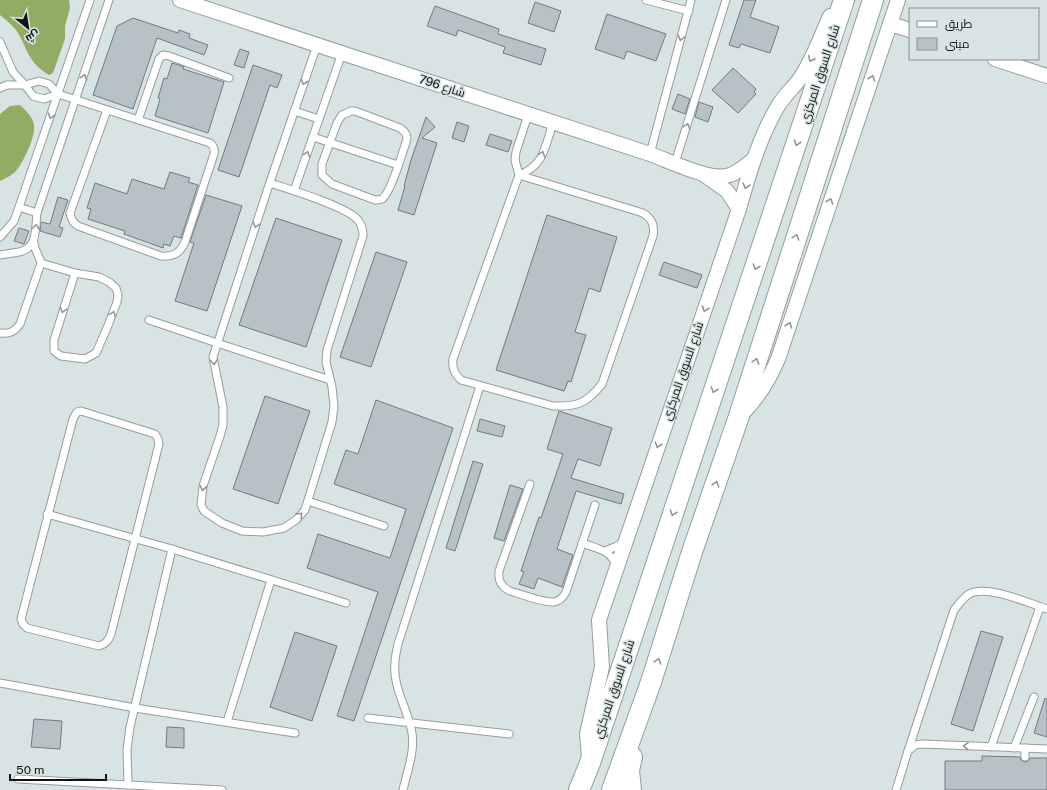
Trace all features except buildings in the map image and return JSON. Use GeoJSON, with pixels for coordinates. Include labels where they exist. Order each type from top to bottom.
{"type":"FeatureCollection","features":[{"type":"Feature","properties":{"kind":"main road","name":"شارع السوق المركزي"},"geometry":{"type":"LineString","coordinates":[[579,790],[590,763],[843,0]]}},
{"type":"Feature","properties":{"kind":"main road"},"geometry":{"type":"LineString","coordinates":[[612,790],[651,682],[692,552],[738,419],[873,0]]}},
{"type":"Feature","properties":{"kind":"main road"},"geometry":{"type":"LineString","coordinates":[[631,790],[629,770],[651,682]]}},
{"type":"Feature","properties":{"kind":"street","name":"شارع 796"},"geometry":{"type":"LineString","coordinates":[[180,0],[650,154],[702,174],[719,177],[730,175],[753,160]]}},
{"type":"Feature","properties":{"kind":"street","name":"شارع السوق المركزي"},"geometry":{"type":"LineString","coordinates":[[590,763],[587,734],[602,667],[599,620],[739,209],[753,160],[778,105],[800,79],[810,61],[830,16],[843,0]]}},
{"type":"Feature","properties":{"kind":"street"},"geometry":{"type":"LineString","coordinates":[[738,419],[757,397],[778,359],[898,0]]}},
{"type":"Feature","properties":{"kind":"street"},"geometry":{"type":"LineString","coordinates":[[890,24],[909,30]]}},
{"type":"Feature","properties":{"kind":"street"},"geometry":{"type":"LineString","coordinates":[[998,60],[1047,76]]}},
{"type":"Feature","properties":{"kind":"street","name":"شارع 796"},"geometry":{"type":"LineString","coordinates":[[702,174],[726,191],[739,209]]}},
{"type":"Feature","properties":{"kind":"lane"},"geometry":{"type":"LineString","coordinates":[[0,237],[14,221],[90,0]]}},
{"type":"Feature","properties":{"kind":"lane"},"geometry":{"type":"LineString","coordinates":[[0,333],[10,333],[17,329],[20,324],[41,263],[40,256],[34,249],[38,213],[109,0]]}},
{"type":"Feature","properties":{"kind":"lane"},"geometry":{"type":"LineString","coordinates":[[646,0],[689,11]]}},
{"type":"Feature","properties":{"kind":"lane"},"geometry":{"type":"LineString","coordinates":[[650,154],[692,0]]}},
{"type":"Feature","properties":{"kind":"lane"},"geometry":{"type":"LineString","coordinates":[[675,163],[726,0]]}},
{"type":"Feature","properties":{"kind":"lane"},"geometry":{"type":"LineString","coordinates":[[0,42],[13,72],[33,96],[44,100],[58,94]]}},
{"type":"Feature","properties":{"kind":"lane"},"geometry":{"type":"LineString","coordinates":[[270,183],[341,209],[354,216],[363,228],[363,236],[327,350],[326,362],[332,387],[334,406],[332,422],[305,510],[296,520],[284,528],[268,532],[242,531],[222,523],[204,511],[201,505],[203,486],[223,424],[223,407],[213,357],[270,183],[294,111],[317,45]]}},
{"type":"Feature","properties":{"kind":"lane"},"geometry":{"type":"LineString","coordinates":[[294,191],[342,53]]}},
{"type":"Feature","properties":{"kind":"lane"},"geometry":{"type":"LineString","coordinates":[[138,120],[159,59],[163,55],[229,78]]}},
{"type":"Feature","properties":{"kind":"lane"},"geometry":{"type":"LineString","coordinates":[[0,88],[7,85],[25,85],[39,81],[49,84],[58,94],[210,143],[214,148],[214,154],[185,242],[181,250],[170,257],[161,256],[78,226],[74,224],[71,219],[70,214],[107,110]]}},
{"type":"Feature","properties":{"kind":"lane"},"geometry":{"type":"LineString","coordinates":[[355,110],[400,128],[406,133],[406,139],[398,166],[391,185],[383,198],[375,200],[332,184],[322,175],[322,164],[330,142],[337,123],[342,115],[346,112],[355,110]]}},
{"type":"Feature","properties":{"kind":"lane"},"geometry":{"type":"LineString","coordinates":[[294,111],[319,119]]}},
{"type":"Feature","properties":{"kind":"lane"},"geometry":{"type":"LineString","coordinates":[[519,175],[643,213],[653,222],[653,236],[602,384],[594,395],[582,403],[575,405],[553,406],[480,386],[462,380],[452,367],[453,358],[519,175],[515,156],[528,115]]}},
{"type":"Feature","properties":{"kind":"lane"},"geometry":{"type":"LineString","coordinates":[[519,175],[529,171],[541,160],[553,123]]}},
{"type":"Feature","properties":{"kind":"lane"},"geometry":{"type":"LineString","coordinates":[[313,137],[398,166]]}},
{"type":"Feature","properties":{"kind":"lane"},"geometry":{"type":"LineString","coordinates":[[19,207],[38,213]]}},
{"type":"Feature","properties":{"kind":"lane"},"geometry":{"type":"LineString","coordinates":[[0,255],[20,252],[28,249],[34,242]]}},
{"type":"Feature","properties":{"kind":"lane"},"geometry":{"type":"LineString","coordinates":[[41,263],[75,273],[94,276],[109,282],[116,288],[118,295],[117,302],[96,353],[85,358],[61,356],[54,352],[54,340],[75,273]]}},
{"type":"Feature","properties":{"kind":"lane"},"geometry":{"type":"LineString","coordinates":[[149,320],[217,344],[330,380]]}},
{"type":"Feature","properties":{"kind":"lane"},"geometry":{"type":"LineString","coordinates":[[403,790],[413,746],[410,723],[398,692],[394,662],[398,644],[480,386]]}},
{"type":"Feature","properties":{"kind":"lane"},"geometry":{"type":"LineString","coordinates":[[86,411],[155,434],[159,444],[111,634],[109,640],[105,644],[93,646],[32,630],[22,624],[21,619],[48,514],[74,415],[77,412],[86,411]]}},
{"type":"Feature","properties":{"kind":"lane"},"geometry":{"type":"LineString","coordinates":[[530,484],[499,571],[498,578],[504,588],[549,602],[560,600],[566,592],[595,505]]}},
{"type":"Feature","properties":{"kind":"lane"},"geometry":{"type":"LineString","coordinates":[[308,501],[384,526]]}},
{"type":"Feature","properties":{"kind":"lane"},"geometry":{"type":"LineString","coordinates":[[48,514],[172,549],[346,603]]}},
{"type":"Feature","properties":{"kind":"lane"},"geometry":{"type":"LineString","coordinates":[[605,551],[626,541]]}},
{"type":"Feature","properties":{"kind":"lane"},"geometry":{"type":"LineString","coordinates":[[582,543],[605,551],[613,558],[617,569]]}},
{"type":"Feature","properties":{"kind":"lane"},"geometry":{"type":"LineString","coordinates":[[128,785],[127,750],[135,708],[172,549]]}},
{"type":"Feature","properties":{"kind":"lane"},"geometry":{"type":"LineString","coordinates":[[227,722],[271,580]]}},
{"type":"Feature","properties":{"kind":"lane"},"geometry":{"type":"LineString","coordinates":[[896,790],[954,610],[970,593],[981,591],[992,591],[1043,608],[991,747]]}},
{"type":"Feature","properties":{"kind":"lane"},"geometry":{"type":"LineString","coordinates":[[0,683],[135,708],[295,733]]}},
{"type":"Feature","properties":{"kind":"lane"},"geometry":{"type":"LineString","coordinates":[[1014,748],[1034,697]]}},
{"type":"Feature","properties":{"kind":"lane"},"geometry":{"type":"LineString","coordinates":[[368,718],[509,734]]}},
{"type":"Feature","properties":{"kind":"lane"},"geometry":{"type":"LineString","coordinates":[[908,751],[915,745],[922,744],[1047,749]]}},
{"type":"Feature","properties":{"kind":"lane"},"geometry":{"type":"LineString","coordinates":[[1025,757],[1026,748]]}},
{"type":"Feature","properties":{"kind":"lane"},"geometry":{"type":"LineString","coordinates":[[18,779],[222,790]]}},
{"type":"Feature","properties":{"kind":"green space"},"geometry":{"type":"Polygon","coordinates":[[[0,0],[69,0],[70,8],[65,26],[65,39],[53,73],[49,75],[32,60],[16,30],[0,15],[0,0]]]}},
{"type":"Feature","properties":{"kind":"green space"},"geometry":{"type":"Polygon","coordinates":[[[20,105],[32,119],[34,125],[33,136],[19,167],[8,177],[0,181],[0,114],[10,106],[20,105]]]}}]}
